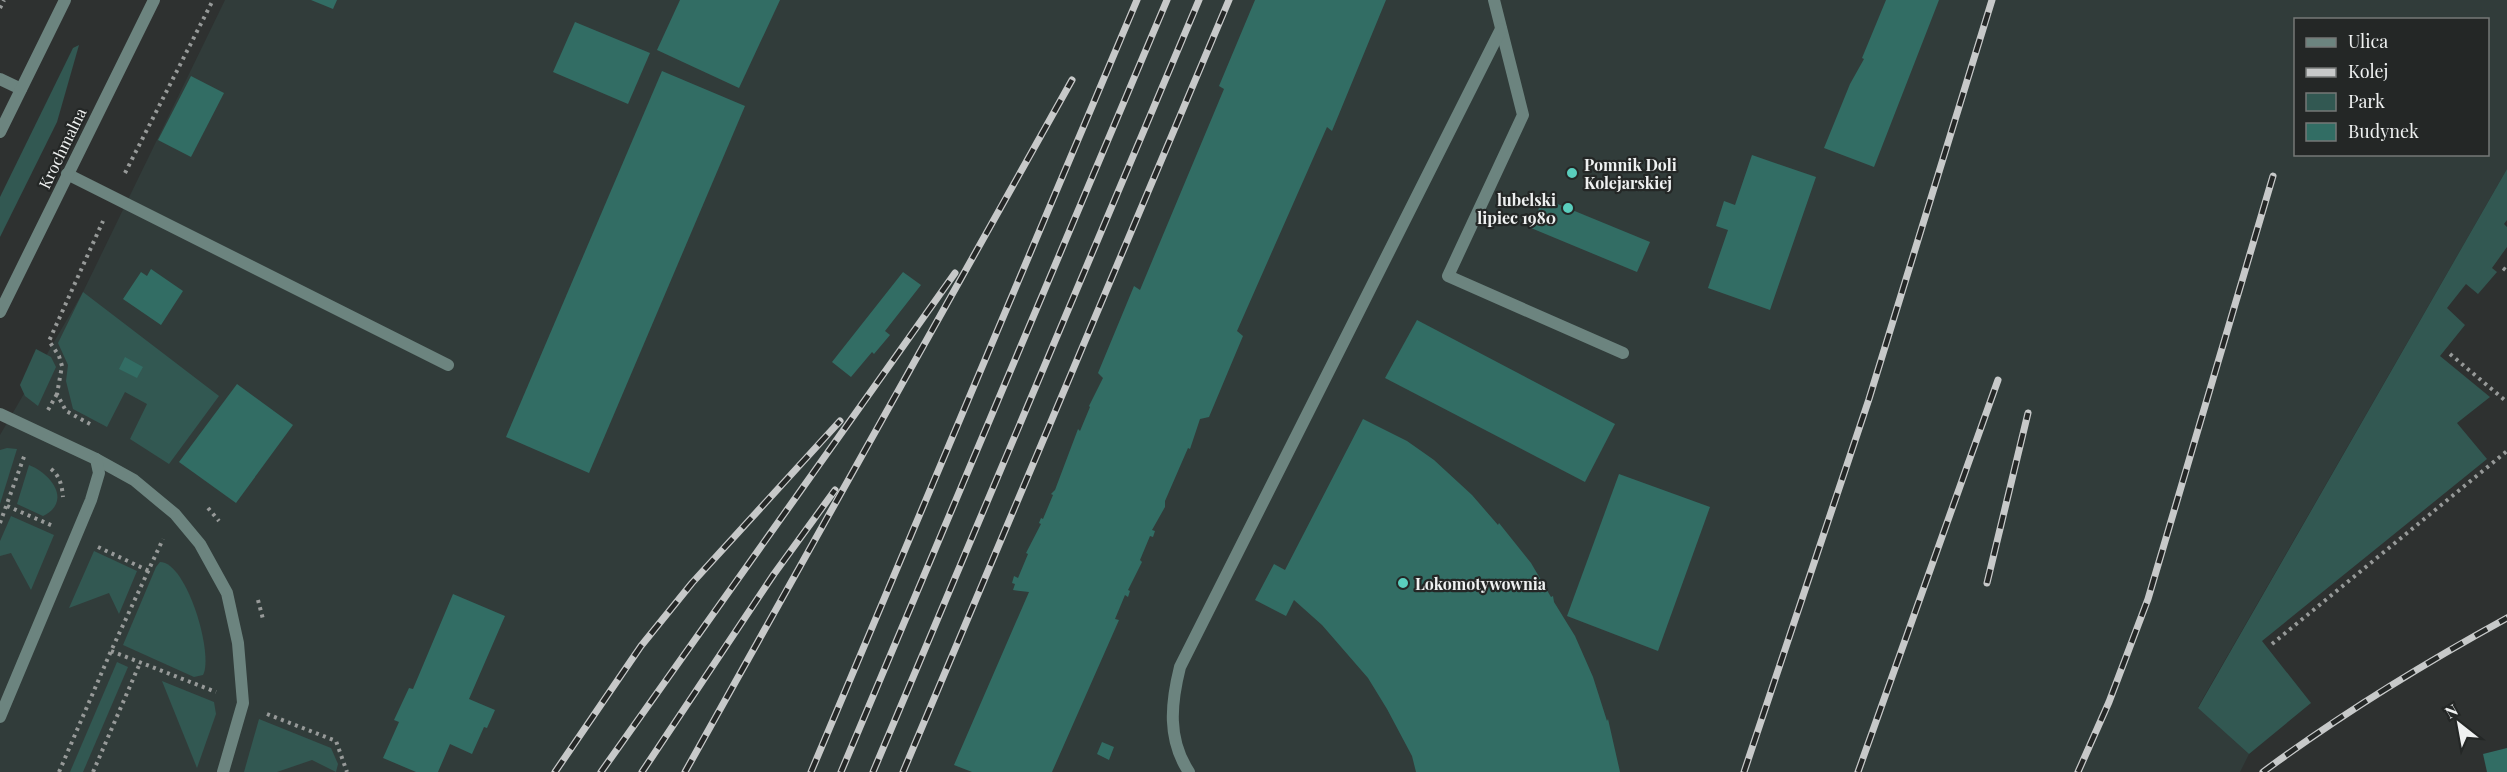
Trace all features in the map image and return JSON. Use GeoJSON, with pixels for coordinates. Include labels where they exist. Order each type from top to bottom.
{"type":"FeatureCollection","features":[{"type":"Feature","properties":{"kind":"street"},"geometry":{"type":"LineString","coordinates":[[0,132],[65,0]]}},
{"type":"Feature","properties":{"kind":"street","name":"Krochmalna"},"geometry":{"type":"LineString","coordinates":[[0,312],[154,0]]}},
{"type":"Feature","properties":{"kind":"street"},"geometry":{"type":"LineString","coordinates":[[1494,0],[1523,115],[1448,276],[1623,352]]}},
{"type":"Feature","properties":{"kind":"street"},"geometry":{"type":"LineString","coordinates":[[1190,772],[1185,765],[1172,725],[1172,700],[1180,667],[1501,29]]}},
{"type":"Feature","properties":{"kind":"street"},"geometry":{"type":"LineString","coordinates":[[0,79],[21,89]]}},
{"type":"Feature","properties":{"kind":"street"},"geometry":{"type":"LineString","coordinates":[[67,174],[448,365]]}},
{"type":"Feature","properties":{"kind":"street"},"geometry":{"type":"LineString","coordinates":[[0,414],[96,459],[134,480],[175,514],[200,544],[228,593],[238,643],[243,703],[223,772]]}},
{"type":"Feature","properties":{"kind":"street"},"geometry":{"type":"LineString","coordinates":[[0,717],[91,500],[99,473],[96,459]]}},
{"type":"Feature","properties":{"kind":"path"},"geometry":{"type":"LineString","coordinates":[[49,341],[113,197],[213,0]]}},
{"type":"Feature","properties":{"kind":"path"},"geometry":{"type":"LineString","coordinates":[[0,8],[2,1]]}},
{"type":"Feature","properties":{"kind":"path"},"geometry":{"type":"LineString","coordinates":[[2450,354],[2507,402]]}},
{"type":"Feature","properties":{"kind":"path"},"geometry":{"type":"LineString","coordinates":[[2272,644],[2507,451]]}},
{"type":"Feature","properties":{"kind":"path"},"geometry":{"type":"LineString","coordinates":[[25,455],[32,458]]}},
{"type":"Feature","properties":{"kind":"path"},"geometry":{"type":"LineString","coordinates":[[45,464],[56,473],[62,486],[63,497],[60,507]]}},
{"type":"Feature","properties":{"kind":"path"},"geometry":{"type":"LineString","coordinates":[[59,772],[111,651],[175,514]]}},
{"type":"Feature","properties":{"kind":"path"},"geometry":{"type":"LineString","coordinates":[[52,525],[56,516]]}},
{"type":"Feature","properties":{"kind":"path"},"geometry":{"type":"LineString","coordinates":[[111,651],[336,741],[347,772]]}},
{"type":"Feature","properties":{"kind":"path"},"geometry":{"type":"LineString","coordinates":[[93,772],[140,663]]}},
{"type":"Feature","properties":{"kind":"shaded area"},"geometry":{"type":"Polygon","coordinates":[[[225,0],[2507,0],[2507,169],[2198,707],[2249,754],[2240,772],[0,772],[0,435],[83,292],[225,0]]]}},
{"type":"Feature","properties":{"kind":"green space"},"geometry":{"type":"Polygon","coordinates":[[[79,45],[57,122],[0,237],[0,197],[73,48],[79,45]]]}},
{"type":"Feature","properties":{"kind":"green space"},"geometry":{"type":"Polygon","coordinates":[[[2507,169],[2507,220],[2504,224],[2507,227],[2507,247],[2492,268],[2497,272],[2478,294],[2466,284],[2447,308],[2465,325],[2440,356],[2490,397],[2457,423],[2487,459],[2262,641],[2311,703],[2249,754],[2198,708],[2507,169]]]}},
{"type":"Feature","properties":{"kind":"green space"},"geometry":{"type":"Polygon","coordinates":[[[83,292],[219,396],[169,464],[130,439],[147,404],[125,392],[107,427],[73,409],[66,381],[68,365],[58,343],[83,292]]]}},
{"type":"Feature","properties":{"kind":"green space"},"geometry":{"type":"Polygon","coordinates":[[[36,349],[51,357],[56,367],[38,406],[25,396],[20,385],[36,349]]]}},
{"type":"Feature","properties":{"kind":"green space"},"geometry":{"type":"Polygon","coordinates":[[[17,449],[0,504],[0,450],[17,449]]]}},
{"type":"Feature","properties":{"kind":"green space"},"geometry":{"type":"Polygon","coordinates":[[[29,465],[45,475],[56,489],[56,503],[52,510],[43,516],[17,504],[29,465]]]}},
{"type":"Feature","properties":{"kind":"green space"},"geometry":{"type":"Polygon","coordinates":[[[11,516],[54,535],[31,590],[11,553],[0,556],[0,541],[11,516]]]}},
{"type":"Feature","properties":{"kind":"green space"},"geometry":{"type":"Polygon","coordinates":[[[94,551],[137,571],[119,614],[109,593],[69,608],[94,551]]]}},
{"type":"Feature","properties":{"kind":"green space"},"geometry":{"type":"Polygon","coordinates":[[[160,562],[170,566],[180,577],[196,611],[205,649],[203,675],[194,677],[123,645],[160,562]]]}},
{"type":"Feature","properties":{"kind":"green space"},"geometry":{"type":"Polygon","coordinates":[[[117,662],[128,667],[83,772],[70,772],[117,662]]]}},
{"type":"Feature","properties":{"kind":"green space"},"geometry":{"type":"Polygon","coordinates":[[[162,681],[214,702],[216,714],[197,768],[162,681]]]}},
{"type":"Feature","properties":{"kind":"green space"},"geometry":{"type":"Polygon","coordinates":[[[259,719],[331,748],[338,764],[336,772],[312,760],[277,772],[244,772],[259,719]]]}},
{"type":"Feature","properties":{"kind":"building"},"geometry":{"type":"Polygon","coordinates":[[[311,0],[337,0],[333,9],[311,0]]]}},
{"type":"Feature","properties":{"kind":"building"},"geometry":{"type":"Polygon","coordinates":[[[680,0],[780,0],[739,88],[657,50],[680,0]]]}},
{"type":"Feature","properties":{"kind":"building"},"geometry":{"type":"Polygon","coordinates":[[[1255,0],[1386,0],[1332,131],[1327,127],[1237,331],[1243,336],[1209,417],[1200,419],[1190,449],[1188,448],[1165,501],[1165,507],[1152,530],[1155,531],[1153,537],[1150,536],[1140,560],[1142,562],[1128,590],[1130,591],[1128,597],[1125,595],[1115,619],[1119,620],[1052,772],[972,772],[954,765],[1029,592],[1013,590],[1014,576],[1018,578],[1028,554],[1026,553],[1041,524],[1039,523],[1053,495],[1051,494],[1055,490],[1078,429],[1080,431],[1103,378],[1098,373],[1134,286],[1140,290],[1224,89],[1219,86],[1255,0]]]}},
{"type":"Feature","properties":{"kind":"building"},"geometry":{"type":"Polygon","coordinates":[[[1886,0],[1939,0],[1874,167],[1824,148],[1850,84],[1864,59],[1862,58],[1886,0]]]}},
{"type":"Feature","properties":{"kind":"building"},"geometry":{"type":"Polygon","coordinates":[[[575,22],[650,53],[628,104],[553,72],[575,22]]]}},
{"type":"Feature","properties":{"kind":"building"},"geometry":{"type":"Polygon","coordinates":[[[662,71],[745,106],[589,473],[506,437],[662,71]]]}},
{"type":"Feature","properties":{"kind":"building"},"geometry":{"type":"Polygon","coordinates":[[[191,76],[224,93],[191,157],[158,140],[191,76]]]}},
{"type":"Feature","properties":{"kind":"building"},"geometry":{"type":"Polygon","coordinates":[[[1752,155],[1816,177],[1770,310],[1708,288],[1728,230],[1716,226],[1724,201],[1735,205],[1752,155]]]}},
{"type":"Feature","properties":{"kind":"building"},"geometry":{"type":"Polygon","coordinates":[[[1543,198],[1650,242],[1637,272],[1531,228],[1543,198]]]}},
{"type":"Feature","properties":{"kind":"building"},"geometry":{"type":"Polygon","coordinates":[[[151,269],[183,291],[161,325],[123,299],[141,272],[147,276],[151,269]]]}},
{"type":"Feature","properties":{"kind":"building"},"geometry":{"type":"Polygon","coordinates":[[[903,272],[921,285],[885,331],[890,335],[851,377],[832,362],[903,272]]]}},
{"type":"Feature","properties":{"kind":"building"},"geometry":{"type":"Polygon","coordinates":[[[1417,320],[1615,424],[1585,482],[1385,378],[1417,320]]]}},
{"type":"Feature","properties":{"kind":"building"},"geometry":{"type":"Polygon","coordinates":[[[125,357],[143,367],[137,378],[119,369],[125,357]]]}},
{"type":"Feature","properties":{"kind":"building"},"geometry":{"type":"Polygon","coordinates":[[[237,384],[293,425],[236,503],[179,462],[237,384]]]}},
{"type":"Feature","properties":{"kind":"building","name":"Lokomotywownia"},"geometry":{"type":"Polygon","coordinates":[[[1363,419],[1407,441],[1434,460],[1472,495],[1498,525],[1499,523],[1531,563],[1551,597],[1553,596],[1554,602],[1575,636],[1593,677],[1607,721],[1608,719],[1620,772],[1416,772],[1412,756],[1368,678],[1322,625],[1294,600],[1286,616],[1255,600],[1274,564],[1285,570],[1363,419]]]}},
{"type":"Feature","properties":{"kind":"building"},"geometry":{"type":"Polygon","coordinates":[[[1619,474],[1710,507],[1658,651],[1567,616],[1619,474]]]}},
{"type":"Feature","properties":{"kind":"building"},"geometry":{"type":"Polygon","coordinates":[[[453,594],[505,616],[469,699],[495,710],[487,728],[484,727],[472,754],[450,744],[438,772],[416,772],[383,758],[399,722],[394,720],[409,688],[413,689],[453,594]]]}},
{"type":"Feature","properties":{"kind":"building"},"geometry":{"type":"Polygon","coordinates":[[[1102,742],[1114,747],[1109,760],[1097,754],[1102,742]]]}},
{"type":"Feature","properties":{"kind":"building"},"geometry":{"type":"Polygon","coordinates":[[[2507,748],[2507,772],[2487,772],[2483,754],[2507,748]]]}},
{"type":"Feature","properties":{"kind":"railway"},"geometry":{"type":"LineString","coordinates":[[811,772],[1137,0]]}},
{"type":"Feature","properties":{"kind":"railway"},"geometry":{"type":"LineString","coordinates":[[841,772],[1167,0]]}},
{"type":"Feature","properties":{"kind":"railway"},"geometry":{"type":"LineString","coordinates":[[873,772],[1199,0]]}},
{"type":"Feature","properties":{"kind":"railway"},"geometry":{"type":"LineString","coordinates":[[903,772],[1229,0]]}},
{"type":"Feature","properties":{"kind":"railway"},"geometry":{"type":"LineString","coordinates":[[1744,772],[1869,399],[1992,0]]}},
{"type":"Feature","properties":{"kind":"railway"},"geometry":{"type":"LineString","coordinates":[[685,772],[1072,80]]}},
{"type":"Feature","properties":{"kind":"railway"},"geometry":{"type":"LineString","coordinates":[[2078,772],[2109,702],[2148,599],[2273,176]]}},
{"type":"Feature","properties":{"kind":"railway"},"geometry":{"type":"LineString","coordinates":[[601,772],[955,273]]}},
{"type":"Feature","properties":{"kind":"railway"},"geometry":{"type":"LineString","coordinates":[[1858,772],[1998,380]]}},
{"type":"Feature","properties":{"kind":"railway"},"geometry":{"type":"LineString","coordinates":[[1987,583],[2028,413]]}},
{"type":"Feature","properties":{"kind":"railway"},"geometry":{"type":"LineString","coordinates":[[555,772],[641,646],[692,583],[840,421]]}},
{"type":"Feature","properties":{"kind":"railway"},"geometry":{"type":"LineString","coordinates":[[642,772],[774,574],[835,490]]}},
{"type":"Feature","properties":{"kind":"railway"},"geometry":{"type":"LineString","coordinates":[[2263,772],[2382,691],[2507,618]]}},
{"type":"Feature","properties":{"kind":"place","name":"Pomnik Doli Kolejarskiej"},"geometry":{"type":"Point","coordinates":[1572,173]}},
{"type":"Feature","properties":{"kind":"place","name":"lubelski lipiec 1980"},"geometry":{"type":"Point","coordinates":[1568,208]}},
{"type":"Feature","properties":{"kind":"place","name":"Lokomotywownia"},"geometry":{"type":"Point","coordinates":[1403,583]}}]}
